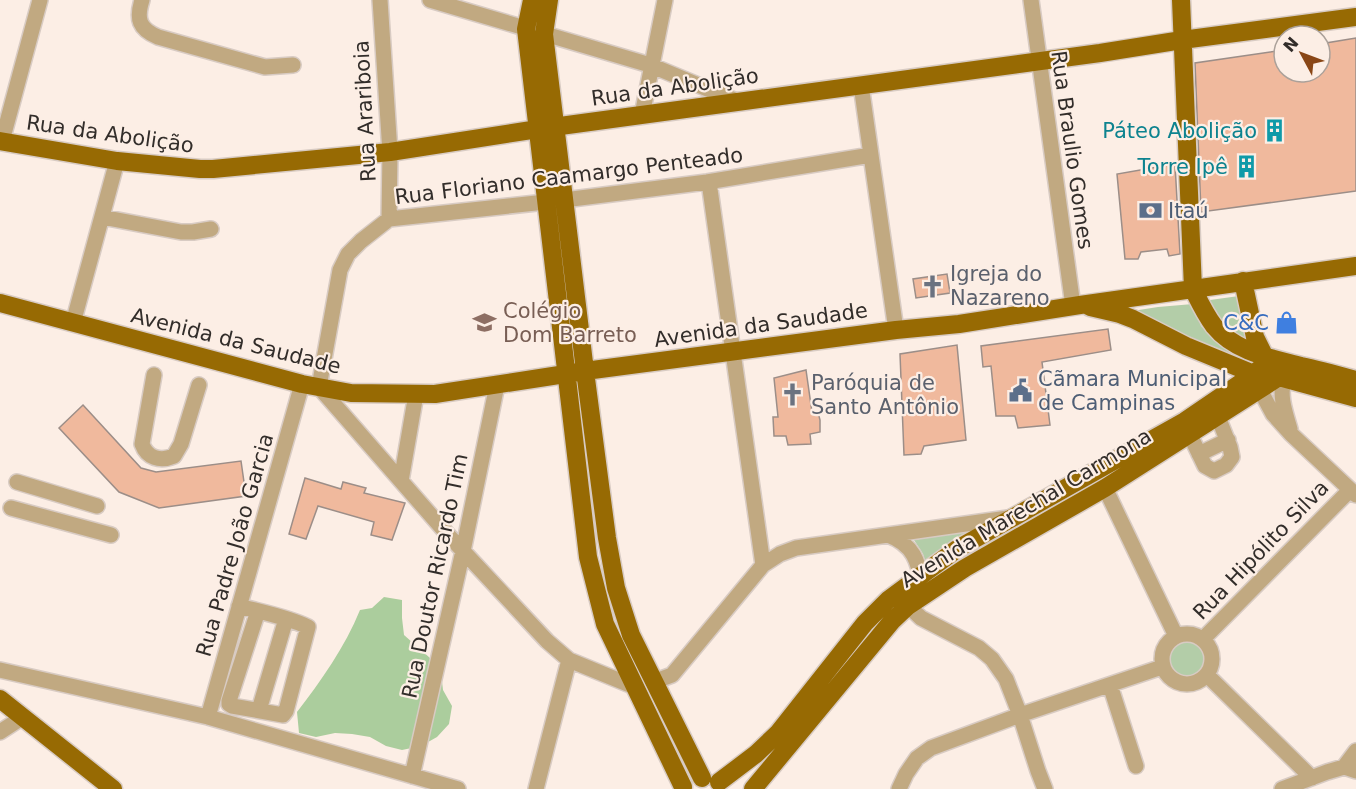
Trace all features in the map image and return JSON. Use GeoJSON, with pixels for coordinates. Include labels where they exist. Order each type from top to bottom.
{"type":"FeatureCollection","features":[{"type":"Feature","properties":{"kind":"main road"},"geometry":{"type":"LineString","coordinates":[[532,0],[556,201],[585,371],[607,538],[616,588],[631,635],[653,682],[716,783]]}},
{"type":"Feature","properties":{"kind":"main road"},"geometry":{"type":"LineString","coordinates":[[535,31],[549,0]]}},
{"type":"Feature","properties":{"kind":"main road"},"geometry":{"type":"LineString","coordinates":[[1181,0],[1193,289],[1215,327],[1247,350],[1268,358],[1356,380]]}},
{"type":"Feature","properties":{"kind":"main road","name":"Rua da Abolição"},"geometry":{"type":"LineString","coordinates":[[0,143],[117,161],[213,169],[390,152],[546,127],[1356,17]]}},
{"type":"Feature","properties":{"kind":"main road"},"geometry":{"type":"LineString","coordinates":[[556,201],[566,374],[588,557],[605,624],[682,788]]}},
{"type":"Feature","properties":{"kind":"main road","name":"Avenida da Saudade"},"geometry":{"type":"LineString","coordinates":[[0,303],[310,385],[351,393],[435,394],[585,371],[896,330],[959,324],[1076,305],[1356,266]]}},
{"type":"Feature","properties":{"kind":"main road"},"geometry":{"type":"LineString","coordinates":[[1243,282],[1253,330],[1257,342],[1268,358]]}},
{"type":"Feature","properties":{"kind":"main road"},"geometry":{"type":"LineString","coordinates":[[1076,305],[1133,319],[1257,382],[1282,378],[1356,398]]}},
{"type":"Feature","properties":{"kind":"main road","name":"Avenida Marechal Carmona"},"geometry":{"type":"LineString","coordinates":[[682,788],[716,783],[756,754],[778,733],[876,611],[902,600],[925,595],[965,568],[1105,488],[1218,417],[1257,382],[1268,358]]}},
{"type":"Feature","properties":{"kind":"main road","name":"Avenida Marechal Carmona"},"geometry":{"type":"LineString","coordinates":[[753,789],[892,621],[902,600],[921,575],[957,549],[1257,382]]}},
{"type":"Feature","properties":{"kind":"main road"},"geometry":{"type":"LineString","coordinates":[[0,699],[113,789]]}},
{"type":"Feature","properties":{"kind":"street"},"geometry":{"type":"LineString","coordinates":[[0,143],[40,0]]}},
{"type":"Feature","properties":{"kind":"street"},"geometry":{"type":"LineString","coordinates":[[142,0],[139,16],[146,32],[266,67],[293,65]]}},
{"type":"Feature","properties":{"kind":"street","name":"Rua Arariboia"},"geometry":{"type":"LineString","coordinates":[[380,0],[390,152],[389,219]]}},
{"type":"Feature","properties":{"kind":"street"},"geometry":{"type":"LineString","coordinates":[[430,0],[653,66],[739,102]]}},
{"type":"Feature","properties":{"kind":"street"},"geometry":{"type":"LineString","coordinates":[[642,115],[665,0]]}},
{"type":"Feature","properties":{"kind":"street","name":"Rua Braulio Gomes"},"geometry":{"type":"LineString","coordinates":[[1031,0],[1038,61],[1076,305]]}},
{"type":"Feature","properties":{"kind":"street"},"geometry":{"type":"LineString","coordinates":[[861,85],[896,330]]}},
{"type":"Feature","properties":{"kind":"street","name":"Rua Floriano Caamargo Penteado"},"geometry":{"type":"LineString","coordinates":[[310,385],[340,270],[348,254],[389,219],[709,182],[872,155]]}},
{"type":"Feature","properties":{"kind":"street"},"geometry":{"type":"LineString","coordinates":[[73,323],[117,161]]}},
{"type":"Feature","properties":{"kind":"street"},"geometry":{"type":"LineString","coordinates":[[709,182],[763,565]]}},
{"type":"Feature","properties":{"kind":"street"},"geometry":{"type":"LineString","coordinates":[[102,217],[181,232],[211,230]]}},
{"type":"Feature","properties":{"kind":"street"},"geometry":{"type":"LineString","coordinates":[[154,375],[142,444],[148,455],[161,460],[174,456],[199,385]]}},
{"type":"Feature","properties":{"kind":"street"},"geometry":{"type":"LineString","coordinates":[[1282,378],[1281,398],[1291,434]]}},
{"type":"Feature","properties":{"kind":"street"},"geometry":{"type":"LineString","coordinates":[[1257,382],[1273,414],[1353,492]]}},
{"type":"Feature","properties":{"kind":"street"},"geometry":{"type":"LineString","coordinates":[[310,385],[547,641],[569,660],[634,687]]}},
{"type":"Feature","properties":{"kind":"street","name":"Rua Padre João Garcia"},"geometry":{"type":"LineString","coordinates":[[208,717],[239,606],[310,385]]}},
{"type":"Feature","properties":{"kind":"street","name":"Rua Doutor Ricardo Tim"},"geometry":{"type":"LineString","coordinates":[[412,776],[463,551],[497,385]]}},
{"type":"Feature","properties":{"kind":"street"},"geometry":{"type":"LineString","coordinates":[[401,481],[416,394]]}},
{"type":"Feature","properties":{"kind":"street"},"geometry":{"type":"LineString","coordinates":[[1190,435],[1209,470],[1214,471],[1226,465],[1232,457],[1218,417]]}},
{"type":"Feature","properties":{"kind":"street"},"geometry":{"type":"LineString","coordinates":[[1199,454],[1227,440]]}},
{"type":"Feature","properties":{"kind":"street"},"geometry":{"type":"LineString","coordinates":[[17,482],[97,506]]}},
{"type":"Feature","properties":{"kind":"street"},"geometry":{"type":"LineString","coordinates":[[1105,488],[1176,636]]}},
{"type":"Feature","properties":{"kind":"street","name":"Rua Hipólito Silva"},"geometry":{"type":"LineString","coordinates":[[1203,639],[1353,492]]}},
{"type":"Feature","properties":{"kind":"street"},"geometry":{"type":"LineString","coordinates":[[11,508],[111,536]]}},
{"type":"Feature","properties":{"kind":"street"},"geometry":{"type":"LineString","coordinates":[[653,682],[672,675],[679,668],[763,565],[780,554],[796,548],[1014,517]]}},
{"type":"Feature","properties":{"kind":"street"},"geometry":{"type":"LineString","coordinates":[[888,535],[899,539],[913,552],[925,595]]}},
{"type":"Feature","properties":{"kind":"street"},"geometry":{"type":"LineString","coordinates":[[902,600],[921,618],[979,648],[992,659],[1006,679],[1045,789]]}},
{"type":"Feature","properties":{"kind":"street"},"geometry":{"type":"LineString","coordinates":[[239,606],[258,611],[307,626],[308,628],[286,711],[281,715],[232,706],[229,703],[258,611]]}},
{"type":"Feature","properties":{"kind":"street"},"geometry":{"type":"LineString","coordinates":[[259,710],[286,620]]}},
{"type":"Feature","properties":{"kind":"street"},"geometry":{"type":"LineString","coordinates":[[1191,634],[1203,639],[1212,653],[1211,668],[1207,675],[1191,684],[1174,681],[1162,667],[1162,652],[1165,645],[1176,636],[1191,634]]}},
{"type":"Feature","properties":{"kind":"street"},"geometry":{"type":"LineString","coordinates":[[536,789],[569,660]]}},
{"type":"Feature","properties":{"kind":"street"},"geometry":{"type":"LineString","coordinates":[[899,789],[917,758],[931,748],[1162,667]]}},
{"type":"Feature","properties":{"kind":"street"},"geometry":{"type":"LineString","coordinates":[[0,670],[208,717],[458,789]]}},
{"type":"Feature","properties":{"kind":"street"},"geometry":{"type":"LineString","coordinates":[[1207,675],[1312,778]]}},
{"type":"Feature","properties":{"kind":"street"},"geometry":{"type":"LineString","coordinates":[[1110,685],[1136,766]]}},
{"type":"Feature","properties":{"kind":"street"},"geometry":{"type":"LineString","coordinates":[[0,732],[23,717]]}},
{"type":"Feature","properties":{"kind":"street"},"geometry":{"type":"LineString","coordinates":[[1282,789],[1327,772],[1350,769],[1356,751]]}},
{"type":"Feature","properties":{"kind":"green space"},"geometry":{"type":"Polygon","coordinates":[[[1239,296],[1246,342],[1236,338],[1214,314],[1210,300],[1239,296]]]}},
{"type":"Feature","properties":{"kind":"green space"},"geometry":{"type":"Polygon","coordinates":[[[1193,304],[1201,326],[1214,338],[1256,362],[1252,366],[1126,312],[1193,304]]]}},
{"type":"Feature","properties":{"kind":"green space"},"geometry":{"type":"Polygon","coordinates":[[[982,528],[925,562],[914,540],[982,528]]]}},
{"type":"Feature","properties":{"kind":"green space"},"geometry":{"type":"Polygon","coordinates":[[[384,597],[402,600],[404,635],[430,658],[441,673],[443,690],[452,706],[449,724],[437,737],[421,746],[402,750],[386,746],[370,737],[352,734],[335,733],[316,737],[299,733],[297,712],[332,663],[360,610],[372,608],[384,597]]]}},
{"type":"Feature","properties":{"kind":"green space"},"geometry":{"type":"Polygon","coordinates":[[[1184,638],[1198,644],[1204,658],[1198,672],[1184,678],[1170,672],[1164,658],[1170,644],[1184,638]]]}},
{"type":"Feature","properties":{"kind":"building","name":"Páteo Abolição"},"geometry":{"type":"Polygon","coordinates":[[[1356,38],[1356,191],[1201,212],[1195,63],[1272,52],[1272,84],[1332,84],[1332,42],[1356,38]]]}},
{"type":"Feature","properties":{"kind":"building","name":"Itaú"},"geometry":{"type":"Polygon","coordinates":[[[1175,164],[1180,254],[1169,256],[1167,249],[1141,252],[1138,259],[1125,259],[1117,174],[1175,164]]]}},
{"type":"Feature","properties":{"kind":"building","name":"Igreja do Nazareno"},"geometry":{"type":"Polygon","coordinates":[[[947,274],[950,293],[916,298],[913,279],[947,274]]]}},
{"type":"Feature","properties":{"kind":"building","name":"Cãmara Municipal de Campinas"},"geometry":{"type":"Polygon","coordinates":[[[1108,329],[1111,350],[1042,362],[1050,425],[1018,428],[1015,416],[996,416],[991,366],[983,367],[981,346],[1108,329]]]}},
{"type":"Feature","properties":{"kind":"building"},"geometry":{"type":"Polygon","coordinates":[[[957,345],[966,440],[924,446],[921,454],[904,455],[900,354],[957,345]]]}},
{"type":"Feature","properties":{"kind":"building","name":"Paróquia de Santo Antônio"},"geometry":{"type":"Polygon","coordinates":[[[806,370],[812,412],[818,412],[820,432],[810,434],[811,444],[788,445],[786,436],[774,436],[773,417],[778,417],[774,378],[806,370]]]}},
{"type":"Feature","properties":{"kind":"building"},"geometry":{"type":"Polygon","coordinates":[[[83,405],[141,468],[156,472],[241,461],[246,496],[159,508],[119,492],[59,428],[83,405]]]}},
{"type":"Feature","properties":{"kind":"building"},"geometry":{"type":"Polygon","coordinates":[[[305,478],[341,489],[343,482],[366,488],[364,493],[405,503],[392,540],[371,535],[374,522],[318,506],[306,539],[289,534],[305,478]]]}},
{"type":"Feature","properties":{"kind":"place","name":"Páteo Abolição"},"geometry":{"type":"Point","coordinates":[1275,131]}},
{"type":"Feature","properties":{"kind":"place","name":"Torre Ipê"},"geometry":{"type":"Point","coordinates":[1246,167]}},
{"type":"Feature","properties":{"kind":"place","name":"Itaú"},"geometry":{"type":"Point","coordinates":[1150,211]}},
{"type":"Feature","properties":{"kind":"place","name":"Igreja do Nazareno"},"geometry":{"type":"Point","coordinates":[932,286]}},
{"type":"Feature","properties":{"kind":"place","name":"Colégio Dom Barreto"},"geometry":{"type":"Point","coordinates":[485,323]}},
{"type":"Feature","properties":{"kind":"place","name":"C&C"},"geometry":{"type":"Point","coordinates":[1287,323]}},
{"type":"Feature","properties":{"kind":"place","name":"Cãmara Municipal de Campinas"},"geometry":{"type":"Point","coordinates":[1020,391]}},
{"type":"Feature","properties":{"kind":"place","name":"Paróquia de Santo Antônio"},"geometry":{"type":"Point","coordinates":[793,395]}}]}
